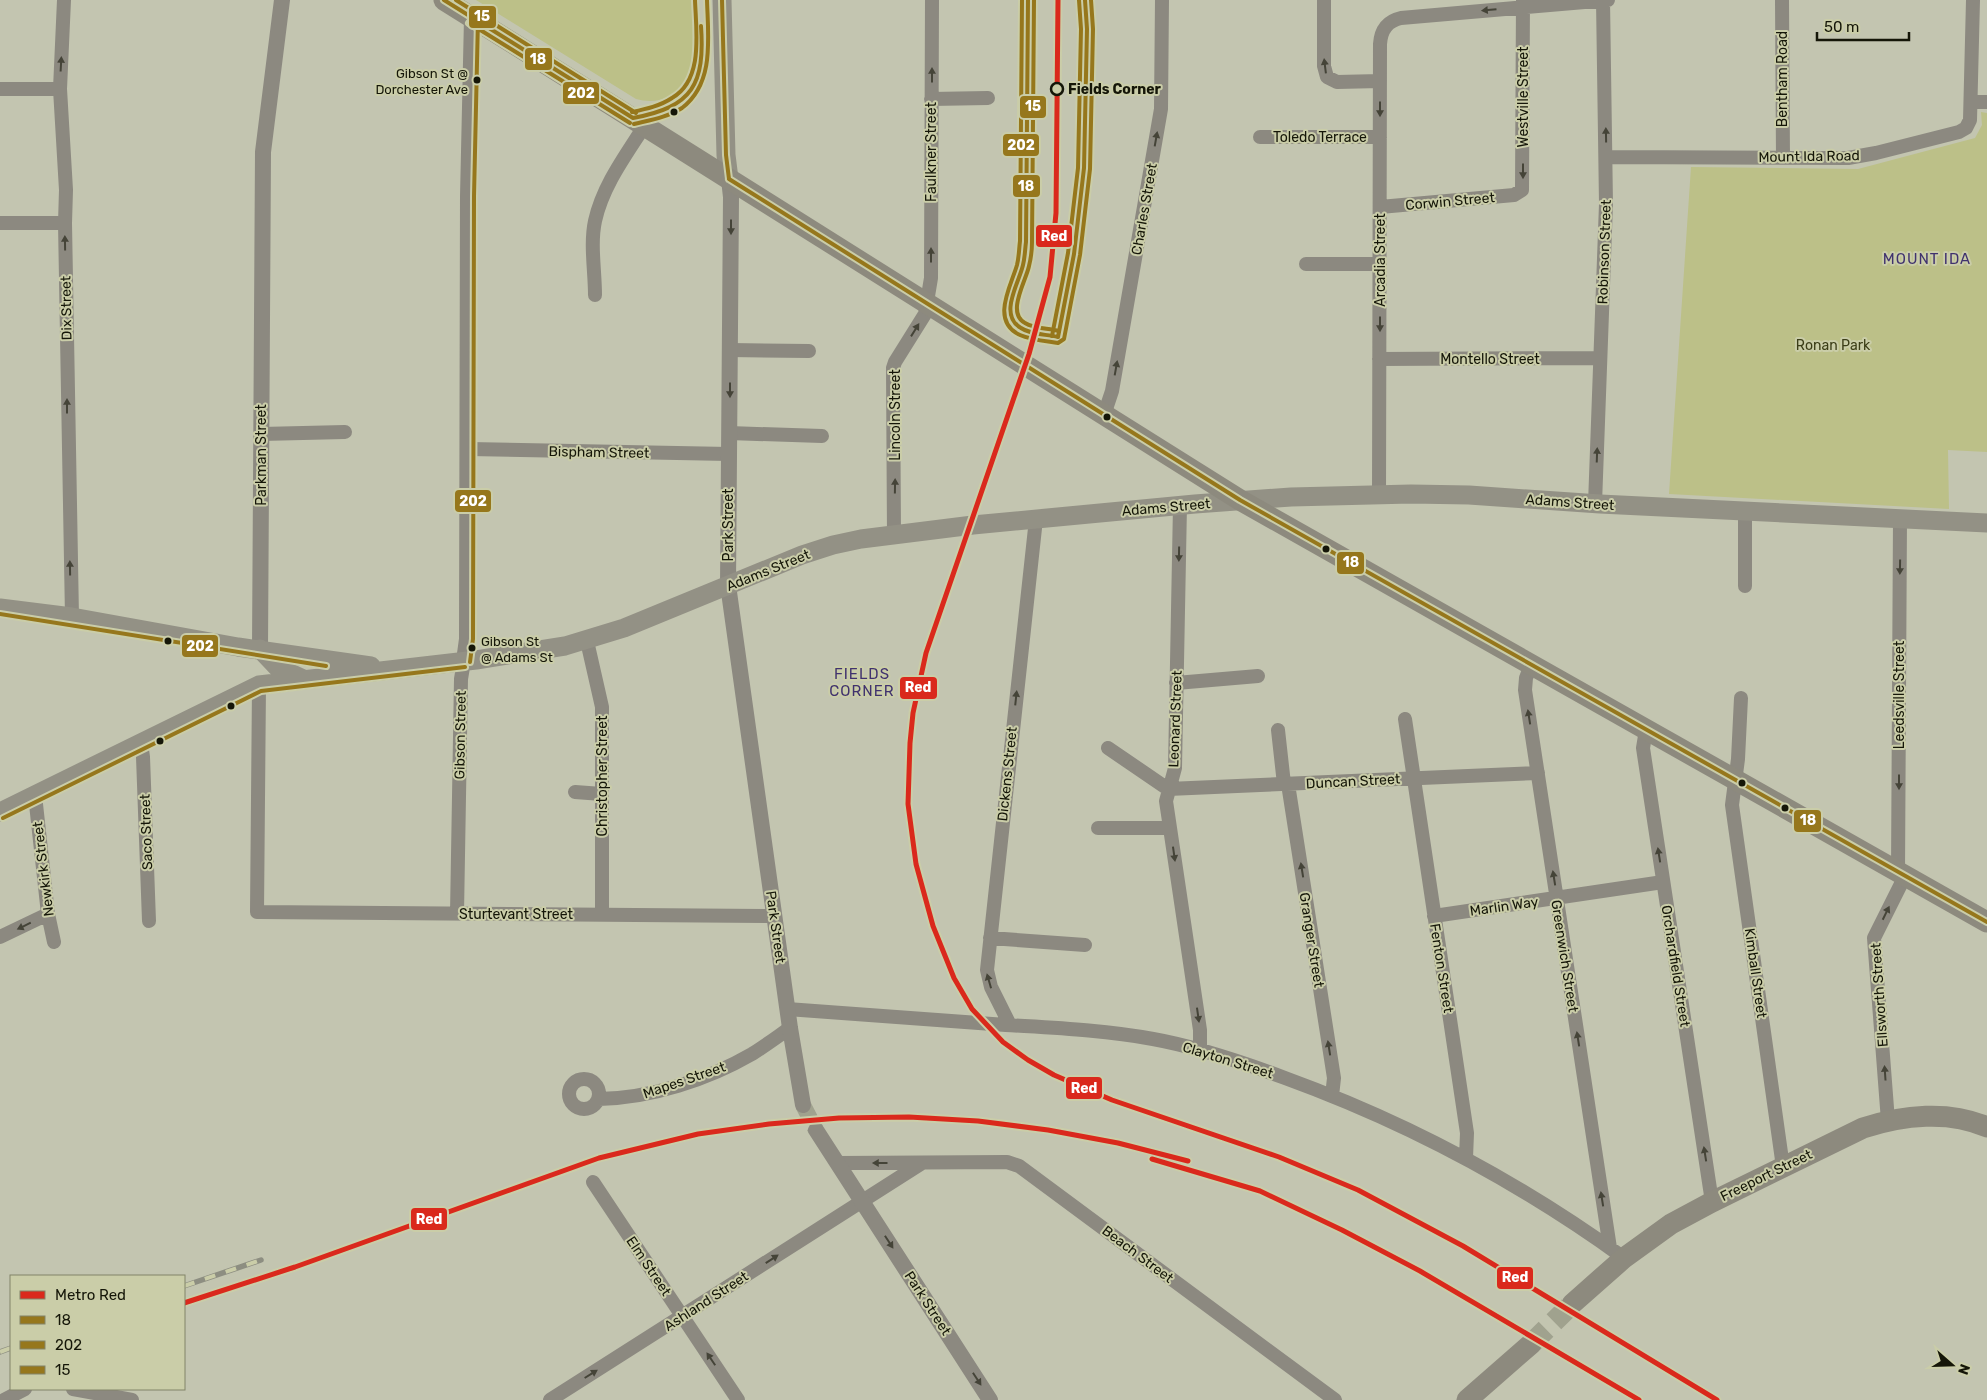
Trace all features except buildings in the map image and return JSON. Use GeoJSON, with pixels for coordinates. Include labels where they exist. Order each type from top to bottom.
{"type":"FeatureCollection","features":[{"type":"Feature","properties":{"kind":"main road"},"geometry":{"type":"LineString","coordinates":[[444,0],[1240,500],[1987,922]]}},
{"type":"Feature","properties":{"kind":"main road","name":"Park Street"},"geometry":{"type":"LineString","coordinates":[[722,0],[726,155],[729,179]]}},
{"type":"Feature","properties":{"kind":"main road","name":"Adams Street"},"geometry":{"type":"LineString","coordinates":[[0,812],[259,685],[397,670],[540,651],[587,641],[828,546],[852,541],[1036,519],[1180,505],[1240,500],[1379,495],[1454,495],[1595,504],[1987,523]]}},
{"type":"Feature","properties":{"kind":"main road","name":"Adams Street"},"geometry":{"type":"LineString","coordinates":[[0,608],[72,617],[397,670]]}},
{"type":"Feature","properties":{"kind":"main road","name":"Adams Street"},"geometry":{"type":"LineString","coordinates":[[260,649],[278,667],[305,679]]}},
{"type":"Feature","properties":{"kind":"main road","name":"Parkman Street"},"geometry":{"type":"LineString","coordinates":[[259,685],[260,649]]}},
{"type":"Feature","properties":{"kind":"main road","name":"Freeport Street"},"geometry":{"type":"LineString","coordinates":[[1572,1304],[1616,1253],[1712,1202],[1863,1128],[1888,1121],[1940,1116],[1986,1123]]}},
{"type":"Feature","properties":{"kind":"main road"},"geometry":{"type":"LineString","coordinates":[[1468,1400],[1531,1344]]}},
{"type":"Feature","properties":{"kind":"street","name":"Dix Street"},"geometry":{"type":"LineString","coordinates":[[64,0],[60,89],[66,190],[68,460],[72,617]]}},
{"type":"Feature","properties":{"kind":"street","name":"Parkman Street"},"geometry":{"type":"LineString","coordinates":[[260,649],[263,152],[282,0]]}},
{"type":"Feature","properties":{"kind":"street","name":"Faulkner Street"},"geometry":{"type":"LineString","coordinates":[[927,304],[931,272],[932,0]]}},
{"type":"Feature","properties":{"kind":"street","name":"Charles Street"},"geometry":{"type":"LineString","coordinates":[[1104,415],[1112,390],[1161,109],[1162,0]]}},
{"type":"Feature","properties":{"kind":"street"},"geometry":{"type":"LineString","coordinates":[[1324,0],[1324,66],[1327,77],[1336,82],[1380,81]]}},
{"type":"Feature","properties":{"kind":"street","name":"Robinson Street"},"geometry":{"type":"LineString","coordinates":[[1595,504],[1606,157],[1603,0]]}},
{"type":"Feature","properties":{"kind":"street"},"geometry":{"type":"LineString","coordinates":[[1523,4],[1608,0]]}},
{"type":"Feature","properties":{"kind":"street","name":"Bentham Road"},"geometry":{"type":"LineString","coordinates":[[1782,0],[1783,158]]}},
{"type":"Feature","properties":{"kind":"street","name":"Mount Ida Road"},"geometry":{"type":"LineString","coordinates":[[1606,157],[1848,158],[1876,154],[1959,132],[1966,128],[1970,120],[1973,0]]}},
{"type":"Feature","properties":{"kind":"street","name":"Arcadia Street"},"geometry":{"type":"LineString","coordinates":[[1379,495],[1380,39],[1386,26],[1392,21],[1402,18],[1523,4]]}},
{"type":"Feature","properties":{"kind":"street","name":"Westville Street"},"geometry":{"type":"LineString","coordinates":[[1520,192],[1523,187],[1523,4]]}},
{"type":"Feature","properties":{"kind":"street","name":"Gibson Street"},"geometry":{"type":"LineString","coordinates":[[457,914],[461,679],[467,639],[469,450],[468,196],[472,18]]}},
{"type":"Feature","properties":{"kind":"street"},"geometry":{"type":"LineString","coordinates":[[0,89],[60,89]]}},
{"type":"Feature","properties":{"kind":"street"},"geometry":{"type":"LineString","coordinates":[[932,99],[988,98]]}},
{"type":"Feature","properties":{"kind":"street"},"geometry":{"type":"LineString","coordinates":[[1971,102],[1987,102]]}},
{"type":"Feature","properties":{"kind":"street"},"geometry":{"type":"LineString","coordinates":[[595,295],[595,223],[600,203],[617,170],[645,125]]}},
{"type":"Feature","properties":{"kind":"street","name":"Toledo Terrace"},"geometry":{"type":"LineString","coordinates":[[1260,137],[1380,137]]}},
{"type":"Feature","properties":{"kind":"street","name":"Park Street"},"geometry":{"type":"LineString","coordinates":[[729,179],[731,197],[728,585],[802,1105]]}},
{"type":"Feature","properties":{"kind":"street","name":"Corwin Street"},"geometry":{"type":"LineString","coordinates":[[1380,207],[1514,195],[1520,192]]}},
{"type":"Feature","properties":{"kind":"street"},"geometry":{"type":"LineString","coordinates":[[0,223],[65,223]]}},
{"type":"Feature","properties":{"kind":"street"},"geometry":{"type":"LineString","coordinates":[[1306,264],[1380,264]]}},
{"type":"Feature","properties":{"kind":"street","name":"Lincoln Street"},"geometry":{"type":"LineString","coordinates":[[894,535],[893,368],[924,317],[927,304]]}},
{"type":"Feature","properties":{"kind":"street"},"geometry":{"type":"LineString","coordinates":[[730,350],[809,351]]}},
{"type":"Feature","properties":{"kind":"street","name":"Montello Street"},"geometry":{"type":"LineString","coordinates":[[1380,359],[1600,358]]}},
{"type":"Feature","properties":{"kind":"street"},"geometry":{"type":"LineString","coordinates":[[261,434],[345,432]]}},
{"type":"Feature","properties":{"kind":"street"},"geometry":{"type":"LineString","coordinates":[[729,433],[822,436]]}},
{"type":"Feature","properties":{"kind":"street","name":"Bispham Street"},"geometry":{"type":"LineString","coordinates":[[469,450],[729,454]]}},
{"type":"Feature","properties":{"kind":"street","name":"Leonard Street"},"geometry":{"type":"LineString","coordinates":[[1180,505],[1175,772],[1166,800],[1200,1030],[1200,1050]]}},
{"type":"Feature","properties":{"kind":"street"},"geometry":{"type":"LineString","coordinates":[[1745,511],[1745,586]]}},
{"type":"Feature","properties":{"kind":"street","name":"Leedsville Street"},"geometry":{"type":"LineString","coordinates":[[1900,518],[1901,874]]}},
{"type":"Feature","properties":{"kind":"street","name":"Dickens Street"},"geometry":{"type":"LineString","coordinates":[[1010,1025],[988,979],[987,970],[1036,519]]}},
{"type":"Feature","properties":{"kind":"street","name":"Christopher Street"},"geometry":{"type":"LineString","coordinates":[[587,641],[602,707],[602,914]]}},
{"type":"Feature","properties":{"kind":"street","name":"Greenwich Street"},"geometry":{"type":"LineString","coordinates":[[1530,665],[1525,690],[1557,898],[1616,1253]]}},
{"type":"Feature","properties":{"kind":"street"},"geometry":{"type":"LineString","coordinates":[[1176,683],[1258,676]]}},
{"type":"Feature","properties":{"kind":"street","name":"Parkman Street"},"geometry":{"type":"LineString","coordinates":[[257,912],[259,685]]}},
{"type":"Feature","properties":{"kind":"street","name":"Kimball Street"},"geometry":{"type":"LineString","coordinates":[[1741,698],[1738,759],[1732,805],[1783,1167]]}},
{"type":"Feature","properties":{"kind":"street","name":"Fenton Street"},"geometry":{"type":"LineString","coordinates":[[1405,719],[1468,1133],[1466,1158]]}},
{"type":"Feature","properties":{"kind":"street","name":"Granger Street"},"geometry":{"type":"LineString","coordinates":[[1278,730],[1334,1078],[1332,1096]]}},
{"type":"Feature","properties":{"kind":"street","name":"Orchardfield Street"},"geometry":{"type":"LineString","coordinates":[[1646,730],[1643,748],[1712,1202]]}},
{"type":"Feature","properties":{"kind":"street","name":"Saco Street"},"geometry":{"type":"LineString","coordinates":[[141,743],[150,921]]}},
{"type":"Feature","properties":{"kind":"street"},"geometry":{"type":"LineString","coordinates":[[1108,748],[1168,789]]}},
{"type":"Feature","properties":{"kind":"street","name":"Duncan Street"},"geometry":{"type":"LineString","coordinates":[[1168,789],[1538,773]]}},
{"type":"Feature","properties":{"kind":"street"},"geometry":{"type":"LineString","coordinates":[[575,792],[602,794]]}},
{"type":"Feature","properties":{"kind":"street","name":"Newkirk Street"},"geometry":{"type":"LineString","coordinates":[[34,795],[48,914],[54,942]]}},
{"type":"Feature","properties":{"kind":"street"},"geometry":{"type":"LineString","coordinates":[[1098,828],[1170,828]]}},
{"type":"Feature","properties":{"kind":"street","name":"Ellsworth Street"},"geometry":{"type":"LineString","coordinates":[[1888,1121],[1874,938],[1901,874]]}},
{"type":"Feature","properties":{"kind":"street","name":"Marlin Way"},"geometry":{"type":"LineString","coordinates":[[1434,916],[1663,882]]}},
{"type":"Feature","properties":{"kind":"street","name":"Sturtevant Street"},"geometry":{"type":"LineString","coordinates":[[257,912],[774,916]]}},
{"type":"Feature","properties":{"kind":"street"},"geometry":{"type":"LineString","coordinates":[[0,937],[48,914]]}},
{"type":"Feature","properties":{"kind":"street"},"geometry":{"type":"LineString","coordinates":[[990,938],[1085,945]]}},
{"type":"Feature","properties":{"kind":"street","name":"Clayton Street"},"geometry":{"type":"LineString","coordinates":[[788,1009],[1123,1034],[1170,1042],[1200,1050],[1257,1068],[1332,1096],[1466,1158],[1538,1199],[1616,1253]]}},
{"type":"Feature","properties":{"kind":"street","name":"Mapes Street"},"geometry":{"type":"LineString","coordinates":[[599,1099],[632,1097],[720,1070],[753,1053],[790,1028]]}},
{"type":"Feature","properties":{"kind":"street","name":"Park Street"},"geometry":{"type":"LineString","coordinates":[[816,1130],[990,1400]]}},
{"type":"Feature","properties":{"kind":"street","name":"Beach Street"},"geometry":{"type":"LineString","coordinates":[[838,1163],[1007,1162],[1019,1166],[1335,1400]]}},
{"type":"Feature","properties":{"kind":"street"},"geometry":{"type":"LineString","coordinates":[[863,1201],[922,1163]]}},
{"type":"Feature","properties":{"kind":"street","name":"Elm Street"},"geometry":{"type":"LineString","coordinates":[[593,1182],[738,1400]]}},
{"type":"Feature","properties":{"kind":"street","name":"Ashland Street"},"geometry":{"type":"LineString","coordinates":[[550,1400],[863,1201]]}},
{"type":"Feature","properties":{"kind":"street"},"geometry":{"type":"LineString","coordinates":[[4,1400],[22,1390]]}},
{"type":"Feature","properties":{"kind":"street"},"geometry":{"type":"LineString","coordinates":[[78,1390],[132,1400]]}},
{"type":"Feature","properties":{"kind":"green space"},"geometry":{"type":"Polygon","coordinates":[[[476,0],[692,0],[694,53],[688,78],[670,96],[653,101],[636,99],[476,0]]]}},
{"type":"Feature","properties":{"kind":"green space","name":"Ronan Park"},"geometry":{"type":"Polygon","coordinates":[[[1981,112],[1987,113],[1987,452],[1948,450],[1949,509],[1669,494],[1691,167],[1858,169],[1975,138],[1982,125],[1981,112]]]}},
{"type":"Feature","properties":{"kind":"tunnel"},"geometry":{"type":"LineString","coordinates":[[803,1105],[816,1130]]}},
{"type":"Feature","properties":{"kind":"tunnel"},"geometry":{"type":"LineString","coordinates":[[1531,1344],[1572,1304]]}},
{"type":"Feature","properties":{"kind":"railway"},"geometry":{"type":"LineString","coordinates":[[185,1286],[261,1260]]}},
{"type":"Feature","properties":{"kind":"railway"},"geometry":{"type":"LineString","coordinates":[[0,1352],[10,1348]]}},
{"type":"Feature","properties":{"kind":"metro line","name":"Red"},"geometry":{"type":"LineString","coordinates":[[1058,0],[1056,213],[1050,277],[1029,354],[926,653],[913,713],[908,804],[916,864],[933,926],[954,978],[972,1009],[1003,1042],[1028,1060],[1054,1075],[1112,1100],[1279,1157],[1358,1190],[1463,1246],[1717,1400]]}},
{"type":"Feature","properties":{"kind":"metro line","name":"Red"},"geometry":{"type":"LineString","coordinates":[[185,1303],[295,1267],[599,1158],[698,1134],[769,1124],[839,1118],[909,1117],[978,1121],[1048,1130],[1118,1143],[1188,1161]]}},
{"type":"Feature","properties":{"kind":"metro line","name":"Red"},"geometry":{"type":"LineString","coordinates":[[1152,1159],[1260,1191],[1342,1230],[1420,1271],[1639,1400]]}},
{"type":"Feature","properties":{"kind":"transit line","name":"18"},"geometry":{"type":"LineString","coordinates":[[444,0],[633,118]]}},
{"type":"Feature","properties":{"kind":"transit line","name":"15"},"geometry":{"type":"LineString","coordinates":[[456,0],[636,113]]}},
{"type":"Feature","properties":{"kind":"transit line","name":"15"},"geometry":{"type":"LineString","coordinates":[[632,112],[653,107],[667,101],[682,90],[689,79],[694,67],[696,54],[695,0]]}},
{"type":"Feature","properties":{"kind":"transit line","name":"202"},"geometry":{"type":"LineString","coordinates":[[634,124],[677,111],[693,98],[705,73],[708,44],[707,0]]}},
{"type":"Feature","properties":{"kind":"transit line","name":"18"},"geometry":{"type":"LineString","coordinates":[[722,0],[726,155],[729,179]]}},
{"type":"Feature","properties":{"kind":"transit line","name":"202"},"geometry":{"type":"LineString","coordinates":[[1022,0],[1020,241],[1018,262],[1007,293],[1004,312],[1006,321],[1011,329],[1020,335],[1058,343],[1064,339],[1080,255],[1090,169],[1093,29],[1091,0]]}},
{"type":"Feature","properties":{"kind":"transit line","name":"18"},"geometry":{"type":"LineString","coordinates":[[1028,0],[1026,242],[1023,265],[1010,307],[1014,322],[1021,328],[1034,333],[1058,337]]}},
{"type":"Feature","properties":{"kind":"transit line","name":"15"},"geometry":{"type":"LineString","coordinates":[[1034,0],[1032,248],[1029,266],[1019,296],[1017,312],[1020,318],[1029,325],[1059,331]]}},
{"type":"Feature","properties":{"kind":"transit line","name":"15"},"geometry":{"type":"LineString","coordinates":[[1052,336],[1068,253],[1078,168],[1081,29],[1079,0]]}},
{"type":"Feature","properties":{"kind":"transit line","name":"18"},"geometry":{"type":"LineString","coordinates":[[1058,337],[1074,254],[1084,168],[1087,29],[1085,0]]}},
{"type":"Feature","properties":{"kind":"transit line","name":"202"},"geometry":{"type":"LineString","coordinates":[[470,662],[473,639],[474,196],[478,18]]}},
{"type":"Feature","properties":{"kind":"transit line","name":"202"},"geometry":{"type":"LineString","coordinates":[[469,23],[630,123]]}},
{"type":"Feature","properties":{"kind":"transit line","name":"18"},"geometry":{"type":"LineString","coordinates":[[633,118],[670,107],[691,90],[697,78],[700,63],[702,46],[701,26]]}},
{"type":"Feature","properties":{"kind":"transit line","name":"18"},"geometry":{"type":"LineString","coordinates":[[729,179],[1240,500],[1987,922]]}},
{"type":"Feature","properties":{"kind":"transit line","name":"202"},"geometry":{"type":"LineString","coordinates":[[0,614],[326,666]]}},
{"type":"Feature","properties":{"kind":"transit line","name":"202"},"geometry":{"type":"LineString","coordinates":[[3,818],[261,691],[465,667]]}},
{"type":"Feature","properties":{"kind":"place","name":"Gibson St @ Dorchester Ave"},"geometry":{"type":"Point","coordinates":[477,80]}},
{"type":"Feature","properties":{"kind":"place","name":"Fields Corner"},"geometry":{"type":"Point","coordinates":[1057,89]}},
{"type":"Feature","properties":{"kind":"place","name":"Gibson St @ Adams St"},"geometry":{"type":"Point","coordinates":[472,648]}},
{"type":"Feature","properties":{"kind":"district","name":"MOUNT IDA"},"geometry":{"type":"Point","coordinates":[1927,259]}},
{"type":"Feature","properties":{"kind":"district","name":"FIELDS CORNER"},"geometry":{"type":"Point","coordinates":[862,682]}}]}
